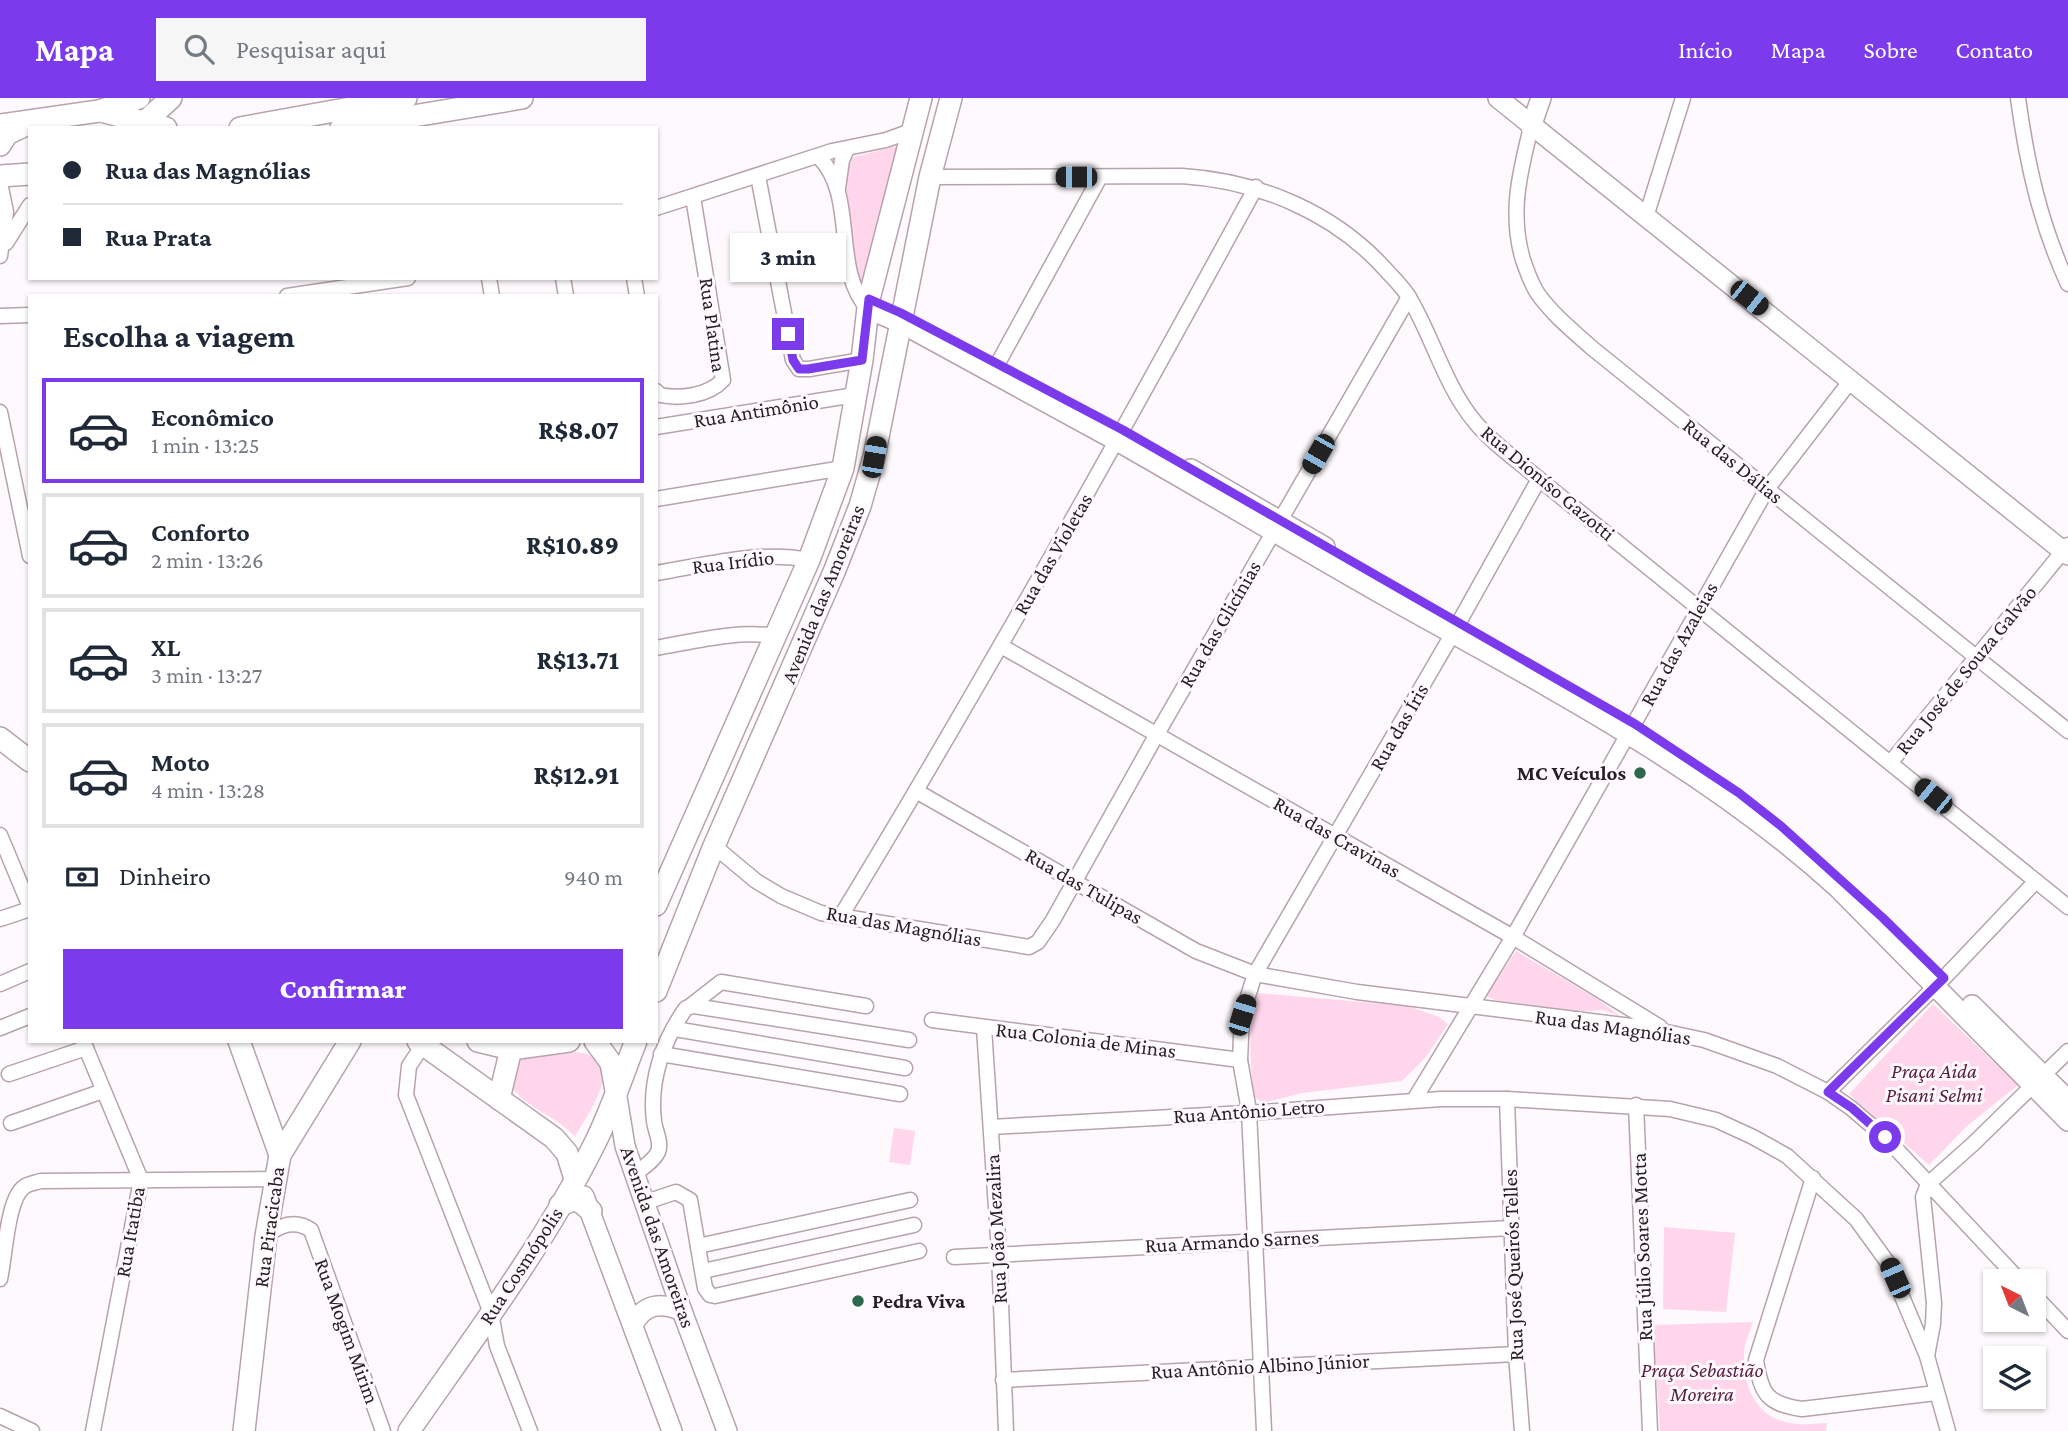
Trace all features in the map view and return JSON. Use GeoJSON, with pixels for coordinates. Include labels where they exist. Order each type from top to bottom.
{"type":"FeatureCollection","features":[{"type":"Feature","properties":{"kind":"main road"},"geometry":{"type":"LineString","coordinates":[[112,117],[139,98]]}},
{"type":"Feature","properties":{"kind":"main road"},"geometry":{"type":"LineString","coordinates":[[259,126],[522,98]]}},
{"type":"Feature","properties":{"kind":"main road","name":"Avenida das Amoreiras"},"geometry":{"type":"LineString","coordinates":[[658,901],[809,560],[843,468],[862,360],[868,304],[921,98]]}},
{"type":"Feature","properties":{"kind":"main road","name":"Avenida das Amoreiras"},"geometry":{"type":"LineString","coordinates":[[658,986],[714,846],[834,572],[860,506],[874,457],[930,177],[951,98]]}},
{"type":"Feature","properties":{"kind":"main road"},"geometry":{"type":"LineString","coordinates":[[0,125],[44,119],[112,117],[150,126],[169,100]]}},
{"type":"Feature","properties":{"kind":"main road"},"geometry":{"type":"LineString","coordinates":[[169,100],[178,126]]}},
{"type":"Feature","properties":{"kind":"main road"},"geometry":{"type":"LineString","coordinates":[[348,126],[408,110]]}},
{"type":"Feature","properties":{"kind":"main road"},"geometry":{"type":"LineString","coordinates":[[0,145],[6,134],[14,129],[44,119]]}},
{"type":"Feature","properties":{"kind":"main road"},"geometry":{"type":"LineString","coordinates":[[0,157],[12,177]]}},
{"type":"Feature","properties":{"kind":"main road"},"geometry":{"type":"LineString","coordinates":[[0,738],[28,759]]}},
{"type":"Feature","properties":{"kind":"main road"},"geometry":{"type":"LineString","coordinates":[[240,1043],[280,1155]]}},
{"type":"Feature","properties":{"kind":"main road","name":"Rua Piracicaba"},"geometry":{"type":"LineString","coordinates":[[244,1431],[266,1236],[280,1155],[349,1043]]}},
{"type":"Feature","properties":{"kind":"main road"},"geometry":{"type":"LineString","coordinates":[[420,1043],[555,1138],[571,1162],[575,1179]]}},
{"type":"Feature","properties":{"kind":"main road"},"geometry":{"type":"LineString","coordinates":[[486,1043],[511,1049],[554,1043]]}},
{"type":"Feature","properties":{"kind":"main road"},"geometry":{"type":"LineString","coordinates":[[596,1043],[611,1063],[616,1091]]}},
{"type":"Feature","properties":{"kind":"main road"},"geometry":{"type":"LineString","coordinates":[[616,1091],[635,1043]]}},
{"type":"Feature","properties":{"kind":"main road"},"geometry":{"type":"LineString","coordinates":[[499,1099],[511,1049]]}},
{"type":"Feature","properties":{"kind":"main road","name":"Rua Cosmópolis"},"geometry":{"type":"LineString","coordinates":[[409,1431],[491,1313],[561,1205],[595,1144],[616,1091]]}},
{"type":"Feature","properties":{"kind":"main road"},"geometry":{"type":"LineString","coordinates":[[561,1205],[577,1199],[591,1211]]}},
{"type":"Feature","properties":{"kind":"street"},"geometry":{"type":"LineString","coordinates":[[1498,98],[1531,127],[2066,550]]}},
{"type":"Feature","properties":{"kind":"street"},"geometry":{"type":"LineString","coordinates":[[1531,127],[1541,98]]}},
{"type":"Feature","properties":{"kind":"street"},"geometry":{"type":"LineString","coordinates":[[1646,217],[1683,98]]}},
{"type":"Feature","properties":{"kind":"street"},"geometry":{"type":"LineString","coordinates":[[2018,98],[2032,183],[2051,244],[2068,284]]}},
{"type":"Feature","properties":{"kind":"street","name":"Rua das Dálias"},"geometry":{"type":"LineString","coordinates":[[1531,127],[1519,177],[1515,210],[1516,231],[1528,275],[1537,293],[1557,317],[2068,731]]}},
{"type":"Feature","properties":{"kind":"street"},"geometry":{"type":"LineString","coordinates":[[658,207],[832,151],[886,140],[911,131]]}},
{"type":"Feature","properties":{"kind":"street"},"geometry":{"type":"LineString","coordinates":[[838,196],[839,172],[847,149]]}},
{"type":"Feature","properties":{"kind":"street"},"geometry":{"type":"LineString","coordinates":[[819,157],[832,176],[838,196],[852,277],[858,294],[868,304],[900,317],[1120,436],[1632,729],[1802,856],[1940,982],[2039,1080],[2068,1121]]}},
{"type":"Feature","properties":{"kind":"street"},"geometry":{"type":"LineString","coordinates":[[758,176],[796,366],[799,369],[808,369],[862,360]]}},
{"type":"Feature","properties":{"kind":"street"},"geometry":{"type":"LineString","coordinates":[[1,253],[12,177]]}},
{"type":"Feature","properties":{"kind":"street","name":"Rua Dioníso Gazotti"},"geometry":{"type":"LineString","coordinates":[[930,177],[1199,177],[1256,187],[1313,213],[1353,238],[1375,258],[1409,297],[1458,397],[1474,421],[1539,479],[2068,907]]}},
{"type":"Feature","properties":{"kind":"street"},"geometry":{"type":"LineString","coordinates":[[995,368],[1100,177]]}},
{"type":"Feature","properties":{"kind":"street","name":"Rua das Violetas"},"geometry":{"type":"LineString","coordinates":[[841,916],[1120,436],[1256,187]]}},
{"type":"Feature","properties":{"kind":"street","name":"Rua Platina"},"geometry":{"type":"LineString","coordinates":[[658,394],[673,398],[711,391],[723,380],[693,197]]}},
{"type":"Feature","properties":{"kind":"street"},"geometry":{"type":"LineString","coordinates":[[1,253],[28,208]]}},
{"type":"Feature","properties":{"kind":"street"},"geometry":{"type":"LineString","coordinates":[[324,294],[342,293],[399,280]]}},
{"type":"Feature","properties":{"kind":"street","name":"Rua das Glicínias"},"geometry":{"type":"LineString","coordinates":[[1028,947],[1044,934],[1409,297]]}},
{"type":"Feature","properties":{"kind":"street"},"geometry":{"type":"LineString","coordinates":[[0,316],[28,315]]}},
{"type":"Feature","properties":{"kind":"street","name":"Rua das Azaleias"},"geometry":{"type":"LineString","coordinates":[[1414,1100],[1513,937],[1767,489],[1852,379]]}},
{"type":"Feature","properties":{"kind":"street","name":"Rua Antimônio"},"geometry":{"type":"LineString","coordinates":[[658,427],[855,395]]}},
{"type":"Feature","properties":{"kind":"street"},"geometry":{"type":"LineString","coordinates":[[0,412],[24,506],[27,535]]}},
{"type":"Feature","properties":{"kind":"street"},"geometry":{"type":"LineString","coordinates":[[658,499],[843,468]]}},
{"type":"Feature","properties":{"kind":"street","name":"Rua das Íris"},"geometry":{"type":"LineString","coordinates":[[1264,1431],[1249,1111],[1240,1060],[1242,1015],[1255,974],[1456,629],[1539,479]]}},
{"type":"Feature","properties":{"kind":"street","name":"Rua José de Souza Galvão"},"geometry":{"type":"LineString","coordinates":[[1891,762],[2066,550]]}},
{"type":"Feature","properties":{"kind":"street","name":"Rua Irídio"},"geometry":{"type":"LineString","coordinates":[[658,573],[757,557],[788,556],[809,560]]}},
{"type":"Feature","properties":{"kind":"street"},"geometry":{"type":"LineString","coordinates":[[658,648],[732,635],[776,636]]}},
{"type":"Feature","properties":{"kind":"street","name":"Rua das Cravinas"},"geometry":{"type":"LineString","coordinates":[[1000,646],[1513,937],[1671,1033]]}},
{"type":"Feature","properties":{"kind":"street","name":"Rua das Tulipas"},"geometry":{"type":"LineString","coordinates":[[916,791],[1196,951],[1255,974]]}},
{"type":"Feature","properties":{"kind":"street"},"geometry":{"type":"LineString","coordinates":[[0,835],[6,866],[28,904]]}},
{"type":"Feature","properties":{"kind":"street","name":"Rua das Magnólias"},"geometry":{"type":"LineString","coordinates":[[714,846],[756,881],[821,913],[1028,947]]}},
{"type":"Feature","properties":{"kind":"street"},"geometry":{"type":"LineString","coordinates":[[1828,1092],[1940,982],[2036,881]]}},
{"type":"Feature","properties":{"kind":"street"},"geometry":{"type":"LineString","coordinates":[[0,919],[28,909]]}},
{"type":"Feature","properties":{"kind":"street"},"geometry":{"type":"LineString","coordinates":[[0,984],[28,972]]}},
{"type":"Feature","properties":{"kind":"street","name":"Rua das Magnólias"},"geometry":{"type":"LineString","coordinates":[[1255,974],[1357,992],[1648,1028],[1735,1050],[1777,1066],[1828,1092],[1852,1108],[1885,1137],[2009,1269]]}},
{"type":"Feature","properties":{"kind":"street"},"geometry":{"type":"LineString","coordinates":[[635,1174],[657,1155],[660,1149],[653,1119],[656,1072],[661,1054],[684,1010],[721,982],[866,1006]]}},
{"type":"Feature","properties":{"kind":"street"},"geometry":{"type":"LineString","coordinates":[[689,1007],[909,1040]]}},
{"type":"Feature","properties":{"kind":"street"},"geometry":{"type":"LineString","coordinates":[[0,1028],[28,1017]]}},
{"type":"Feature","properties":{"kind":"street","name":"Rua Colonia de Minas"},"geometry":{"type":"LineString","coordinates":[[932,1020],[1240,1060]]}},
{"type":"Feature","properties":{"kind":"street","name":"Rua João Mezalira"},"geometry":{"type":"LineString","coordinates":[[984,1028],[999,1253],[1006,1431]]}},
{"type":"Feature","properties":{"kind":"street"},"geometry":{"type":"LineString","coordinates":[[675,1029],[905,1068]]}},
{"type":"Feature","properties":{"kind":"street"},"geometry":{"type":"LineString","coordinates":[[420,1043],[408,1066],[406,1096],[491,1313],[497,1346],[530,1431]]}},
{"type":"Feature","properties":{"kind":"street"},"geometry":{"type":"LineString","coordinates":[[9,1074],[84,1044]]}},
{"type":"Feature","properties":{"kind":"street","name":"Rua Itatiba"},"geometry":{"type":"LineString","coordinates":[[84,1044],[141,1180],[93,1431]]}},
{"type":"Feature","properties":{"kind":"street"},"geometry":{"type":"LineString","coordinates":[[1927,1356],[1934,1303],[1923,1197],[1928,1184],[2068,1051]]}},
{"type":"Feature","properties":{"kind":"street"},"geometry":{"type":"LineString","coordinates":[[661,1054],[900,1094]]}},
{"type":"Feature","properties":{"kind":"street"},"geometry":{"type":"LineString","coordinates":[[2039,1080],[2068,1100]]}},
{"type":"Feature","properties":{"kind":"street"},"geometry":{"type":"LineString","coordinates":[[12,1123],[103,1091]]}},
{"type":"Feature","properties":{"kind":"street","name":"Avenida das Amoreiras"},"geometry":{"type":"LineString","coordinates":[[616,1091],[625,1146],[727,1431]]}},
{"type":"Feature","properties":{"kind":"street"},"geometry":{"type":"LineString","coordinates":[[1507,1099],[1670,1109],[1716,1120],[1787,1156],[1856,1219],[1888,1262],[1927,1356],[1948,1431]]}},
{"type":"Feature","properties":{"kind":"street","name":"Rua Antônio Letro"},"geometry":{"type":"LineString","coordinates":[[991,1127],[1414,1100],[1507,1099]]}},
{"type":"Feature","properties":{"kind":"street","name":"Rua José Queirós Telles"},"geometry":{"type":"LineString","coordinates":[[1507,1099],[1516,1354],[1522,1431]]}},
{"type":"Feature","properties":{"kind":"street","name":"Rua Júlio Soares Motta"},"geometry":{"type":"LineString","coordinates":[[1636,1105],[1650,1431]]}},
{"type":"Feature","properties":{"kind":"street"},"geometry":{"type":"LineString","coordinates":[[1813,1178],[1756,1360],[1759,1381],[1765,1395],[1782,1406],[1802,1409],[1936,1393]]}},
{"type":"Feature","properties":{"kind":"street"},"geometry":{"type":"LineString","coordinates":[[0,1279],[12,1210],[24,1187],[41,1181],[274,1179]]}},
{"type":"Feature","properties":{"kind":"street"},"geometry":{"type":"LineString","coordinates":[[575,1179],[591,1211],[672,1431]]}},
{"type":"Feature","properties":{"kind":"street"},"geometry":{"type":"LineString","coordinates":[[646,1202],[679,1192],[691,1204],[705,1291],[715,1296],[919,1251]]}},
{"type":"Feature","properties":{"kind":"street"},"geometry":{"type":"LineString","coordinates":[[698,1246],[910,1200]]}},
{"type":"Feature","properties":{"kind":"street","name":"Rua Mogim Mirim"},"geometry":{"type":"LineString","coordinates":[[266,1236],[286,1225],[298,1224],[311,1230],[383,1431]]}},
{"type":"Feature","properties":{"kind":"street"},"geometry":{"type":"LineString","coordinates":[[703,1271],[914,1226]]}},
{"type":"Feature","properties":{"kind":"street","name":"Rua Armando Sarnes"},"geometry":{"type":"LineString","coordinates":[[954,1257],[1511,1228]]}},
{"type":"Feature","properties":{"kind":"street"},"geometry":{"type":"LineString","coordinates":[[633,1325],[637,1317],[658,1304],[682,1311]]}},
{"type":"Feature","properties":{"kind":"street"},"geometry":{"type":"LineString","coordinates":[[2046,1308],[2068,1331]]}},
{"type":"Feature","properties":{"kind":"street","name":"Rua Antônio Albino Júnior"},"geometry":{"type":"LineString","coordinates":[[1003,1380],[1516,1354]]}},
{"type":"Feature","properties":{"kind":"street"},"geometry":{"type":"LineString","coordinates":[[0,1416],[32,1431]]}},
{"type":"Feature","properties":{"kind":"green space"},"geometry":{"type":"Polygon","coordinates":[[[898,146],[865,301],[849,252],[843,171],[853,157],[898,146]]]}},
{"type":"Feature","properties":{"kind":"green space"},"geometry":{"type":"Polygon","coordinates":[[[1516,951],[1596,998],[1620,1016],[1603,1010],[1579,1012],[1495,1000],[1486,996],[1516,951]]]}},
{"type":"Feature","properties":{"kind":"green space"},"geometry":{"type":"Polygon","coordinates":[[[1258,993],[1408,1006],[1439,1017],[1448,1024],[1425,1058],[1402,1081],[1302,1093],[1263,1103],[1254,1097],[1251,1057],[1252,1018],[1258,993]]]}},
{"type":"Feature","properties":{"kind":"green space","name":"Praça Aida Pisani Selmi"},"geometry":{"type":"Polygon","coordinates":[[[1933,1004],[2018,1085],[1967,1126],[1929,1165],[1849,1094],[1933,1004]]]}},
{"type":"Feature","properties":{"kind":"green space"},"geometry":{"type":"Polygon","coordinates":[[[578,1052],[593,1057],[601,1065],[603,1076],[595,1102],[575,1137],[524,1100],[511,1085],[518,1062],[522,1059],[578,1052]]]}},
{"type":"Feature","properties":{"kind":"green space"},"geometry":{"type":"Polygon","coordinates":[[[894,1128],[915,1131],[910,1165],[889,1162],[894,1128]]]}},
{"type":"Feature","properties":{"kind":"green space"},"geometry":{"type":"Polygon","coordinates":[[[1664,1227],[1735,1233],[1726,1312],[1663,1309],[1664,1227]]]}},
{"type":"Feature","properties":{"kind":"green space","name":"Praça Sebastião Moreira"},"geometry":{"type":"Polygon","coordinates":[[[1753,1322],[1745,1346],[1744,1368],[1750,1392],[1756,1402],[1764,1411],[1785,1422],[1827,1423],[1826,1431],[1660,1431],[1653,1325],[1753,1322]]]}},
{"type":"Feature","properties":{"kind":"place","name":"MC Veículos"},"geometry":{"type":"Point","coordinates":[1640,773]}},
{"type":"Feature","properties":{"kind":"place","name":"Pedra Viva"},"geometry":{"type":"Point","coordinates":[858,1301]}},
{"type":"Feature","properties":{"kind":"route"},"geometry":{"type":"LineString","coordinates":[[788,334],[793,360],[799,369],[862,360],[869,299],[901,313],[1123,430],[1635,724],[1739,793],[1811,852],[1944,978],[1828,1092],[1852,1108],[1885,1137]]}}]}
